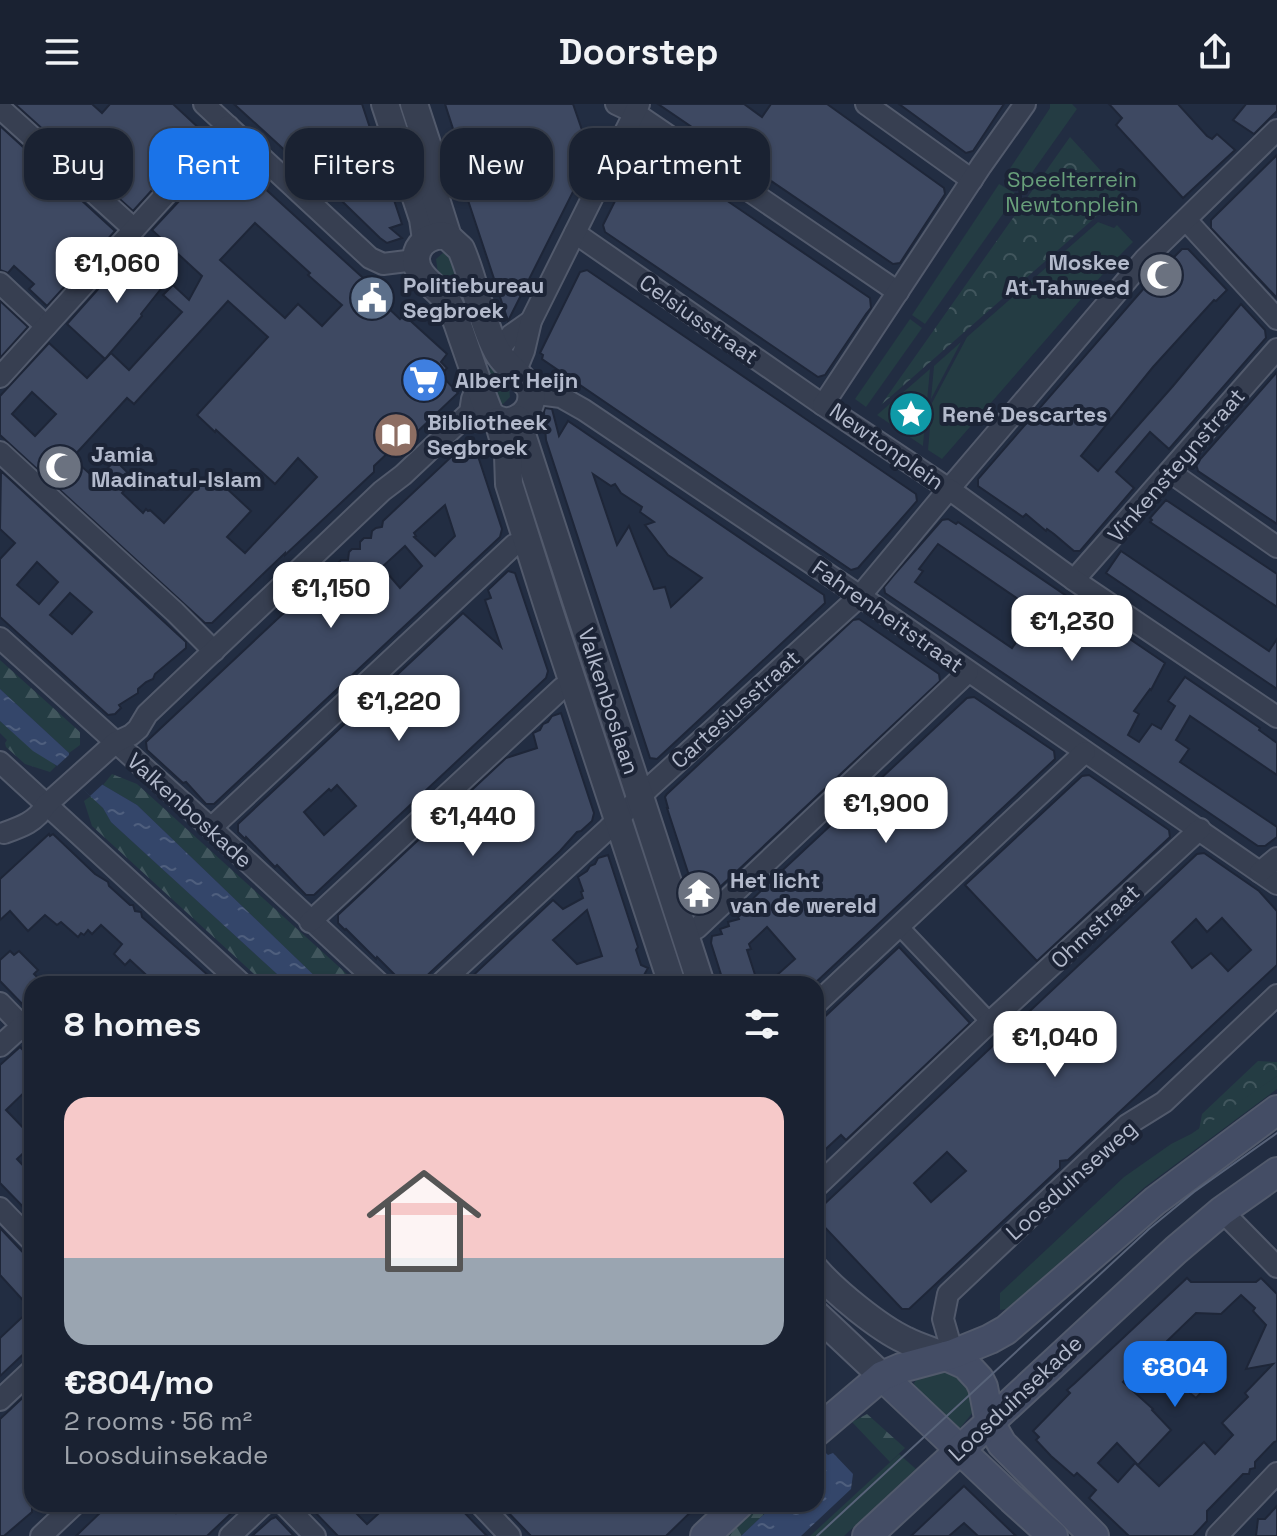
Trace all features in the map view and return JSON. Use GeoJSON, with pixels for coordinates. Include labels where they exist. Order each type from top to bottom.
{"type":"FeatureCollection","features":[{"type":"Feature","properties":{"kind":"main road"},"geometry":{"type":"LineString","coordinates":[[824,1425],[882,1376],[950,1355],[1006,1330],[1155,1201],[1277,1110]]}},
{"type":"Feature","properties":{"kind":"main road","name":"Loosduinsekade"},"geometry":{"type":"LineString","coordinates":[[867,1536],[1165,1259],[1222,1211],[1277,1172]]}},
{"type":"Feature","properties":{"kind":"main road"},"geometry":{"type":"LineString","coordinates":[[950,1355],[966,1365],[979,1379],[990,1423],[1002,1444],[1079,1531]]}},
{"type":"Feature","properties":{"kind":"main road"},"geometry":{"type":"LineString","coordinates":[[882,1376],[1053,1536]]}},
{"type":"Feature","properties":{"kind":"main road"},"geometry":{"type":"LineString","coordinates":[[705,1536],[730,1512]]}},
{"type":"Feature","properties":{"kind":"street"},"geometry":{"type":"LineString","coordinates":[[204,104],[370,258],[383,264],[430,246],[456,243],[465,258],[497,352],[523,383]]}},
{"type":"Feature","properties":{"kind":"street"},"geometry":{"type":"LineString","coordinates":[[385,104],[430,246]]}},
{"type":"Feature","properties":{"kind":"street"},"geometry":{"type":"LineString","coordinates":[[414,104],[435,168],[430,246],[421,275],[450,304],[478,385],[494,416]]}},
{"type":"Feature","properties":{"kind":"street"},"geometry":{"type":"LineString","coordinates":[[866,104],[972,180]]}},
{"type":"Feature","properties":{"kind":"street","name":"Newtonplein"},"geometry":{"type":"LineString","coordinates":[[1025,104],[823,405],[949,489],[1145,259],[1186,220]]}},
{"type":"Feature","properties":{"kind":"street"},"geometry":{"type":"LineString","coordinates":[[2,834],[22,812],[46,805],[116,742],[138,729],[147,714],[382,491],[494,416],[527,411],[523,383],[524,351],[531,321],[575,233],[630,107],[898,292]]}},
{"type":"Feature","properties":{"kind":"street"},"geometry":{"type":"LineString","coordinates":[[0,108],[134,229]]}},
{"type":"Feature","properties":{"kind":"street"},"geometry":{"type":"LineString","coordinates":[[0,377],[228,126]]}},
{"type":"Feature","properties":{"kind":"street"},"geometry":{"type":"LineString","coordinates":[[1277,130],[1186,220],[1277,319]]}},
{"type":"Feature","properties":{"kind":"street","name":"Celsiusstraat"},"geometry":{"type":"LineString","coordinates":[[575,233],[823,405]]}},
{"type":"Feature","properties":{"kind":"street"},"geometry":{"type":"LineString","coordinates":[[0,283],[46,326]]}},
{"type":"Feature","properties":{"kind":"street"},"geometry":{"type":"LineString","coordinates":[[497,352],[511,335],[531,321]]}},
{"type":"Feature","properties":{"kind":"street","name":"Vinkensteynstraat"},"geometry":{"type":"LineString","coordinates":[[1074,580],[1277,349]]}},
{"type":"Feature","properties":{"kind":"street","name":"Fahrenheitstraat"},"geometry":{"type":"LineString","coordinates":[[523,383],[545,394],[568,399],[1268,878]]}},
{"type":"Feature","properties":{"kind":"street","name":"Valkenboslaan"},"geometry":{"type":"LineString","coordinates":[[494,416],[508,455],[509,484],[669,976]]}},
{"type":"Feature","properties":{"kind":"street","name":"Valkenboslaan"},"geometry":{"type":"LineString","coordinates":[[494,416],[640,797],[698,976]]}},
{"type":"Feature","properties":{"kind":"street"},"geometry":{"type":"LineString","coordinates":[[0,452],[214,651]]}},
{"type":"Feature","properties":{"kind":"street"},"geometry":{"type":"LineString","coordinates":[[1170,472],[1277,547]]}},
{"type":"Feature","properties":{"kind":"street"},"geometry":{"type":"LineString","coordinates":[[949,489],[1074,580],[1277,717]]}},
{"type":"Feature","properties":{"kind":"street","name":"Cartesiusstraat"},"geometry":{"type":"LineString","coordinates":[[449,976],[860,596],[949,489]]}},
{"type":"Feature","properties":{"kind":"street"},"geometry":{"type":"LineString","coordinates":[[211,828],[514,545],[528,540]]}},
{"type":"Feature","properties":{"kind":"street","name":"Valkenboskade"},"geometry":{"type":"LineString","coordinates":[[0,638],[371,976]]}},
{"type":"Feature","properties":{"kind":"street"},"geometry":{"type":"LineString","coordinates":[[685,934],[697,928],[968,672]]}},
{"type":"Feature","properties":{"kind":"street"},"geometry":{"type":"LineString","coordinates":[[310,922],[562,688],[573,683]]}},
{"type":"Feature","properties":{"kind":"street"},"geometry":{"type":"LineString","coordinates":[[824,996],[1085,752]]}},
{"type":"Feature","properties":{"kind":"street"},"geometry":{"type":"LineString","coordinates":[[0,762],[233,976]]}},
{"type":"Feature","properties":{"kind":"street","name":"Ohmstraat"},"geometry":{"type":"LineString","coordinates":[[824,1179],[1200,829]]}},
{"type":"Feature","properties":{"kind":"street"},"geometry":{"type":"LineString","coordinates":[[1268,878],[1277,858]]}},
{"type":"Feature","properties":{"kind":"street"},"geometry":{"type":"LineString","coordinates":[[899,926],[990,1022]]}},
{"type":"Feature","properties":{"kind":"street","name":"Loosduinseweg"},"geometry":{"type":"LineString","coordinates":[[950,1355],[943,1319],[948,1294],[1127,1125],[1164,1102],[1277,995]]}},
{"type":"Feature","properties":{"kind":"street"},"geometry":{"type":"LineString","coordinates":[[0,1003],[24,1028]]}},
{"type":"Feature","properties":{"kind":"street"},"geometry":{"type":"LineString","coordinates":[[0,1046],[24,1033]]}},
{"type":"Feature","properties":{"kind":"street"},"geometry":{"type":"LineString","coordinates":[[1222,1211],[1277,1267]]}},
{"type":"Feature","properties":{"kind":"street"},"geometry":{"type":"LineString","coordinates":[[2,1214],[24,1234]]}},
{"type":"Feature","properties":{"kind":"street"},"geometry":{"type":"LineString","coordinates":[[824,1278],[892,1333],[906,1341],[950,1355]]}},
{"type":"Feature","properties":{"kind":"street"},"geometry":{"type":"LineString","coordinates":[[824,1322],[882,1376]]}},
{"type":"Feature","properties":{"kind":"street"},"geometry":{"type":"LineString","coordinates":[[0,1400],[24,1378]]}},
{"type":"Feature","properties":{"kind":"street"},"geometry":{"type":"LineString","coordinates":[[1217,1536],[1277,1473]]}},
{"type":"Feature","properties":{"kind":"street"},"geometry":{"type":"LineString","coordinates":[[41,1536],[66,1512]]}},
{"type":"Feature","properties":{"kind":"street"},"geometry":{"type":"LineString","coordinates":[[230,1536],[256,1512]]}},
{"type":"Feature","properties":{"kind":"street"},"geometry":{"type":"LineString","coordinates":[[292,1512],[315,1536]]}},
{"type":"Feature","properties":{"kind":"street"},"geometry":{"type":"LineString","coordinates":[[488,1512],[510,1536]]}},
{"type":"Feature","properties":{"kind":"green space"},"geometry":{"type":"Polygon","coordinates":[[[1050,104],[1072,104],[1077,109],[1026,181],[1014,184],[1015,178],[1007,173],[1050,104]]]}},
{"type":"Feature","properties":{"kind":"green space","name":"Speelterrein Newtonplein"},"geometry":{"type":"Polygon","coordinates":[[[1070,137],[1122,194],[881,405],[1070,137]]]}},
{"type":"Feature","properties":{"kind":"green space"},"geometry":{"type":"Polygon","coordinates":[[[999,184],[1017,194],[925,324],[912,315],[999,184]]]}},
{"type":"Feature","properties":{"kind":"green space"},"geometry":{"type":"Polygon","coordinates":[[[1098,222],[1114,228],[1117,225],[1133,242],[942,459],[928,450],[932,403],[967,337],[1098,222]]]}},
{"type":"Feature","properties":{"kind":"green space"},"geometry":{"type":"Polygon","coordinates":[[[449,252],[472,307],[461,311],[438,274],[436,259],[449,252]]]}},
{"type":"Feature","properties":{"kind":"green space"},"geometry":{"type":"Polygon","coordinates":[[[910,319],[922,328],[866,407],[855,399],[910,319]]]}},
{"type":"Feature","properties":{"kind":"green space"},"geometry":{"type":"Polygon","coordinates":[[[961,342],[931,399],[934,366],[961,342]]]}},
{"type":"Feature","properties":{"kind":"green space"},"geometry":{"type":"Polygon","coordinates":[[[493,363],[509,386],[510,397],[503,404],[496,404],[484,380],[493,363]]]}},
{"type":"Feature","properties":{"kind":"green space"},"geometry":{"type":"Polygon","coordinates":[[[930,369],[923,445],[923,446],[877,415],[930,369]]]}},
{"type":"Feature","properties":{"kind":"green space"},"geometry":{"type":"Polygon","coordinates":[[[0,660],[80,732],[80,745],[69,753],[0,689],[0,660]]]}},
{"type":"Feature","properties":{"kind":"green space"},"geometry":{"type":"Polygon","coordinates":[[[0,721],[56,766],[50,772],[25,764],[6,747],[7,740],[0,733],[0,721]]]}},
{"type":"Feature","properties":{"kind":"green space"},"geometry":{"type":"Polygon","coordinates":[[[112,774],[137,784],[349,976],[315,976],[137,805],[103,785],[112,774]]]}},
{"type":"Feature","properties":{"kind":"green space"},"geometry":{"type":"Polygon","coordinates":[[[91,796],[111,822],[279,976],[256,976],[92,826],[84,801],[91,796]]]}},
{"type":"Feature","properties":{"kind":"green space"},"geometry":{"type":"Polygon","coordinates":[[[1258,1061],[1277,1062],[1277,1076],[1199,1130],[1202,1114],[1258,1061]]]}},
{"type":"Feature","properties":{"kind":"green space"},"geometry":{"type":"Polygon","coordinates":[[[1277,1076],[1277,1089],[1145,1187],[1007,1309],[1000,1310],[1000,1293],[1124,1177],[1277,1076]]]}},
{"type":"Feature","properties":{"kind":"green space"},"geometry":{"type":"Polygon","coordinates":[[[944,1367],[971,1386],[978,1406],[956,1433],[915,1393],[914,1383],[920,1374],[944,1367]]]}},
{"type":"Feature","properties":{"kind":"green space"},"geometry":{"type":"Polygon","coordinates":[[[867,1414],[905,1448],[890,1462],[852,1422],[867,1414]]]}},
{"type":"Feature","properties":{"kind":"green space"},"geometry":{"type":"Polygon","coordinates":[[[899,1454],[916,1469],[844,1536],[810,1536],[899,1454]]]}},
{"type":"Feature","properties":{"kind":"green space"},"geometry":{"type":"Polygon","coordinates":[[[746,1512],[766,1512],[741,1536],[720,1536],[746,1512]]]}},
{"type":"Feature","properties":{"kind":"water"},"geometry":{"type":"Polygon","coordinates":[[[0,689],[103,785],[137,805],[315,976],[279,976],[111,822],[103,808],[59,767],[33,751],[0,721],[0,689]]]}},
{"type":"Feature","properties":{"kind":"water"},"geometry":{"type":"Polygon","coordinates":[[[824,1451],[828,1455],[833,1453],[853,1474],[851,1489],[801,1536],[741,1536],[766,1512],[824,1512],[824,1451]]]}},
{"type":"Feature","properties":{"kind":"pier"},"geometry":{"type":"Polygon","coordinates":[[[69,755],[103,784],[90,796],[57,766],[69,755]]]}},
{"type":"Feature","properties":{"kind":"building"},"geometry":{"type":"Polygon","coordinates":[[[15,104],[92,104],[102,113],[110,104],[173,104],[199,128],[149,128],[149,193],[133,211],[121,200],[133,200],[133,128],[41,128],[15,104]]]}},
{"type":"Feature","properties":{"kind":"building"},"geometry":{"type":"Polygon","coordinates":[[[234,104],[362,104],[370,128],[285,128],[285,150],[269,136],[269,128],[260,128],[234,104]]]}},
{"type":"Feature","properties":{"kind":"building"},"geometry":{"type":"Polygon","coordinates":[[[445,104],[573,104],[581,128],[569,128],[569,200],[508,321],[468,200],[553,200],[553,128],[453,128],[445,104]]]}},
{"type":"Feature","properties":{"kind":"building"},"geometry":{"type":"Polygon","coordinates":[[[658,104],[744,104],[762,117],[771,104],[827,104],[944,188],[945,194],[900,263],[893,264],[770,180],[770,128],[693,128],[658,104]]]}},
{"type":"Feature","properties":{"kind":"building"},"geometry":{"type":"Polygon","coordinates":[[[899,104],[1004,104],[973,151],[966,153],[899,104]]]}},
{"type":"Feature","properties":{"kind":"building"},"geometry":{"type":"Polygon","coordinates":[[[1109,104],[1178,104],[1207,136],[1212,139],[1217,134],[1235,150],[1183,198],[1116,125],[1122,118],[1109,104]]]}},
{"type":"Feature","properties":{"kind":"building"},"geometry":{"type":"Polygon","coordinates":[[[1246,104],[1277,104],[1277,111],[1254,134],[1233,120],[1246,104]]]}},
{"type":"Feature","properties":{"kind":"building"},"geometry":{"type":"Polygon","coordinates":[[[0,126],[24,148],[24,200],[81,200],[115,231],[47,306],[29,289],[34,284],[14,266],[8,273],[0,270],[0,126]]]}},
{"type":"Feature","properties":{"kind":"building"},"geometry":{"type":"Polygon","coordinates":[[[1277,155],[1277,298],[1211,228],[1211,220],[1277,155]]]}},
{"type":"Feature","properties":{"kind":"building"},"geometry":{"type":"Polygon","coordinates":[[[269,192],[373,287],[370,291],[400,319],[404,315],[447,354],[441,362],[447,368],[441,375],[458,393],[395,453],[392,449],[374,466],[374,472],[212,623],[205,623],[0,435],[0,396],[49,343],[87,378],[111,353],[129,370],[182,312],[163,295],[173,285],[189,300],[202,276],[152,230],[180,200],[269,200],[269,192]],[[255,223],[220,260],[285,318],[298,304],[322,326],[342,305],[308,275],[310,273],[255,223]],[[228,301],[134,404],[127,398],[72,458],[97,480],[115,460],[134,479],[122,493],[143,513],[146,509],[150,510],[164,523],[210,473],[251,511],[227,537],[245,553],[317,477],[298,458],[275,484],[197,415],[268,337],[228,301]],[[32,392],[12,414],[35,436],[56,414],[32,392]]]}},
{"type":"Feature","properties":{"kind":"building"},"geometry":{"type":"Polygon","coordinates":[[[341,200],[394,200],[402,224],[390,228],[402,238],[387,243],[341,200]]]}},
{"type":"Feature","properties":{"kind":"building"},"geometry":{"type":"Polygon","coordinates":[[[616,200],[726,200],[870,298],[871,308],[825,375],[818,377],[605,232],[603,225],[616,200]]]}},
{"type":"Feature","properties":{"kind":"building"},"geometry":{"type":"Polygon","coordinates":[[[134,249],[152,266],[148,271],[164,285],[105,359],[67,324],[134,249]]]}},
{"type":"Feature","properties":{"kind":"building"},"geometry":{"type":"Polygon","coordinates":[[[1182,249],[1188,249],[1227,290],[1214,300],[1153,367],[1081,456],[1098,471],[1241,304],[1265,330],[1266,338],[1169,449],[1150,432],[1116,472],[1134,488],[1080,551],[1074,551],[1026,514],[1023,517],[978,486],[978,479],[1145,287],[1182,249]]]}},
{"type":"Feature","properties":{"kind":"building"},"geometry":{"type":"Polygon","coordinates":[[[587,270],[916,494],[917,501],[858,568],[851,570],[542,359],[540,353],[580,272],[587,270]]]}},
{"type":"Feature","properties":{"kind":"building"},"geometry":{"type":"Polygon","coordinates":[[[0,301],[28,327],[0,358],[0,301]]]}},
{"type":"Feature","properties":{"kind":"building"},"geometry":{"type":"Polygon","coordinates":[[[1277,372],[1277,524],[1198,471],[1196,464],[1277,372]]]}},
{"type":"Feature","properties":{"kind":"building"},"geometry":{"type":"Polygon","coordinates":[[[545,408],[552,409],[559,436],[568,421],[824,595],[825,603],[657,759],[650,758],[546,440],[545,408]],[[593,474],[617,545],[629,526],[654,589],[665,587],[671,607],[702,578],[668,555],[645,525],[654,522],[640,512],[642,507],[621,493],[615,484],[611,486],[593,474]]]}},
{"type":"Feature","properties":{"kind":"building"},"geometry":{"type":"Polygon","coordinates":[[[467,442],[474,444],[502,529],[500,537],[214,804],[206,804],[186,782],[183,783],[147,750],[146,742],[317,582],[322,582],[327,573],[336,569],[341,560],[348,560],[352,549],[360,549],[360,542],[371,538],[372,531],[382,527],[383,521],[467,442]],[[445,505],[414,533],[414,537],[435,556],[455,536],[445,505]],[[405,546],[382,567],[400,588],[422,566],[405,546]]]}},
{"type":"Feature","properties":{"kind":"building"},"geometry":{"type":"Polygon","coordinates":[[[1,471],[186,642],[186,648],[138,689],[138,693],[119,705],[121,708],[115,714],[108,715],[0,617],[0,559],[15,543],[0,529],[1,471]],[[37,562],[17,585],[39,604],[58,582],[37,562]],[[70,593],[50,615],[72,634],[92,612],[70,593]]]}},
{"type":"Feature","properties":{"kind":"building"},"geometry":{"type":"Polygon","coordinates":[[[1166,500],[1277,574],[1277,607],[1150,522],[1166,500]]]}},
{"type":"Feature","properties":{"kind":"building"},"geometry":{"type":"Polygon","coordinates":[[[942,520],[958,522],[1165,663],[1151,690],[1134,711],[1139,714],[1128,735],[1139,742],[1152,724],[1161,729],[1175,706],[1168,701],[1185,677],[1277,743],[1277,775],[1190,716],[1176,740],[1189,749],[1180,762],[1277,827],[1277,837],[1265,846],[1258,846],[885,593],[884,587],[942,520]],[[938,544],[919,569],[923,571],[915,582],[1012,648],[1022,634],[1035,643],[1050,621],[938,544]]]}},
{"type":"Feature","properties":{"kind":"building"},"geometry":{"type":"Polygon","coordinates":[[[1121,551],[1269,651],[1277,639],[1277,689],[1106,573],[1121,551]]]}},
{"type":"Feature","properties":{"kind":"building"},"geometry":{"type":"Polygon","coordinates":[[[508,571],[515,573],[548,671],[546,678],[314,895],[306,895],[238,832],[238,824],[463,613],[501,647],[485,600],[491,598],[488,590],[508,571]],[[337,785],[304,812],[324,835],[356,806],[337,785]]]}},
{"type":"Feature","properties":{"kind":"building"},"geometry":{"type":"Polygon","coordinates":[[[859,619],[939,674],[940,681],[704,902],[697,900],[665,797],[853,620],[859,619]]]}},
{"type":"Feature","properties":{"kind":"building"},"geometry":{"type":"Polygon","coordinates":[[[974,697],[1054,751],[1055,759],[823,976],[776,976],[795,959],[767,927],[749,944],[751,949],[747,950],[755,976],[721,976],[711,943],[712,936],[722,934],[720,929],[729,926],[728,922],[739,919],[737,914],[771,881],[967,698],[974,697]]]}},
{"type":"Feature","properties":{"kind":"building"},"geometry":{"type":"Polygon","coordinates":[[[561,713],[594,813],[592,821],[427,976],[396,976],[338,923],[338,915],[506,758],[537,748],[533,733],[540,730],[552,716],[561,713]]]}},
{"type":"Feature","properties":{"kind":"building"},"geometry":{"type":"Polygon","coordinates":[[[1089,775],[1169,830],[1170,837],[1037,961],[965,885],[1082,776],[1089,775]]]}},
{"type":"Feature","properties":{"kind":"building"},"geometry":{"type":"Polygon","coordinates":[[[49,834],[53,834],[209,976],[147,976],[130,960],[125,965],[114,954],[122,944],[101,925],[92,934],[88,930],[78,937],[61,922],[57,925],[45,915],[28,931],[10,911],[0,920],[0,879],[49,834]]]}},
{"type":"Feature","properties":{"kind":"building"},"geometry":{"type":"Polygon","coordinates":[[[1204,853],[1259,891],[1277,911],[1277,965],[1068,1160],[1060,1161],[1060,1168],[909,1309],[902,1309],[824,1226],[824,1204],[1197,854],[1204,853]],[[1222,918],[1207,932],[1196,919],[1172,942],[1192,968],[1211,953],[1228,971],[1251,950],[1222,918]],[[947,1152],[914,1183],[931,1202],[966,1171],[947,1152]]]}},
{"type":"Feature","properties":{"kind":"building"},"geometry":{"type":"Polygon","coordinates":[[[608,855],[641,965],[648,968],[644,976],[472,976],[553,900],[563,909],[583,898],[578,877],[598,858],[608,855]],[[587,910],[553,940],[577,964],[602,956],[587,910]]]}},
{"type":"Feature","properties":{"kind":"building"},"geometry":{"type":"Polygon","coordinates":[[[899,947],[970,1023],[846,1140],[841,1135],[824,1151],[824,1017],[899,947]]]}},
{"type":"Feature","properties":{"kind":"building"},"geometry":{"type":"Polygon","coordinates":[[[10,951],[14,955],[19,951],[38,970],[34,974],[36,976],[24,976],[24,1006],[0,981],[0,960],[10,951]]]}},
{"type":"Feature","properties":{"kind":"building"},"geometry":{"type":"Polygon","coordinates":[[[20,1047],[24,1051],[24,1093],[6,1110],[24,1129],[24,1152],[17,1159],[24,1166],[24,1208],[0,1183],[0,1065],[20,1047]]]}},
{"type":"Feature","properties":{"kind":"building"},"geometry":{"type":"Polygon","coordinates":[[[0,1228],[24,1254],[24,1301],[0,1275],[0,1228]]]}},
{"type":"Feature","properties":{"kind":"building"},"geometry":{"type":"Polygon","coordinates":[[[1187,1278],[1191,1282],[1256,1282],[1261,1278],[1277,1294],[1277,1441],[1255,1462],[1255,1468],[1250,1469],[1249,1474],[1243,1474],[1207,1511],[1207,1521],[1193,1536],[1129,1536],[1089,1498],[1096,1490],[1051,1456],[1036,1440],[1039,1437],[1033,1431],[1070,1393],[1067,1390],[1187,1278]],[[1241,1295],[1221,1314],[1196,1313],[1166,1342],[1174,1351],[1174,1357],[1163,1367],[1150,1356],[1123,1382],[1171,1430],[1138,1465],[1117,1443],[1098,1463],[1118,1482],[1135,1463],[1159,1486],[1204,1442],[1215,1454],[1233,1435],[1222,1423],[1248,1397],[1245,1393],[1273,1364],[1246,1369],[1266,1325],[1253,1311],[1255,1308],[1241,1295]]]}},
{"type":"Feature","properties":{"kind":"building"},"geometry":{"type":"Polygon","coordinates":[[[24,1316],[24,1354],[0,1376],[0,1338],[24,1316]]]}},
{"type":"Feature","properties":{"kind":"building"},"geometry":{"type":"Polygon","coordinates":[[[1197,1376],[1207,1386],[1196,1398],[1185,1389],[1197,1376]]]}},
{"type":"Feature","properties":{"kind":"building"},"geometry":{"type":"Polygon","coordinates":[[[24,1396],[24,1512],[32,1512],[4,1536],[0,1536],[0,1419],[24,1396]]]}},
{"type":"Feature","properties":{"kind":"building"},"geometry":{"type":"Polygon","coordinates":[[[964,1486],[1016,1536],[978,1536],[964,1523],[949,1536],[911,1536],[964,1486]]]}},
{"type":"Feature","properties":{"kind":"building"},"geometry":{"type":"Polygon","coordinates":[[[1277,1506],[1277,1536],[1256,1536],[1258,1519],[1265,1519],[1277,1506]]]}},
{"type":"Feature","properties":{"kind":"building"},"geometry":{"type":"Polygon","coordinates":[[[101,1512],[232,1512],[207,1536],[76,1536],[101,1512]]]}},
{"type":"Feature","properties":{"kind":"building"},"geometry":{"type":"Polygon","coordinates":[[[315,1512],[355,1512],[367,1524],[380,1512],[464,1512],[487,1536],[338,1536],[315,1512]]]}},
{"type":"Feature","properties":{"kind":"building"},"geometry":{"type":"Polygon","coordinates":[[[508,1512],[691,1512],[666,1536],[531,1536],[508,1512]]]}},
{"type":"Feature","properties":{"kind":"building"},"geometry":{"type":"Polygon","coordinates":[[[276,1517],[294,1536],[252,1536],[271,1519],[276,1517]]]}},
{"type":"Feature","properties":{"kind":"tram line"},"geometry":{"type":"LineString","coordinates":[[817,1536],[1149,1229],[1194,1192],[1277,1133]]}},
{"type":"Feature","properties":{"kind":"place","name":"Moskee At-Tahweed"},"geometry":{"type":"Point","coordinates":[1161,275]}},
{"type":"Feature","properties":{"kind":"place","name":"Politiebureau Segbroek"},"geometry":{"type":"Point","coordinates":[372,298]}},
{"type":"Feature","properties":{"kind":"place","name":"Albert Heijn"},"geometry":{"type":"Point","coordinates":[424,380]}},
{"type":"Feature","properties":{"kind":"place","name":"René Descartes"},"geometry":{"type":"Point","coordinates":[911,414]}},
{"type":"Feature","properties":{"kind":"place","name":"Bibliotheek Segbroek"},"geometry":{"type":"Point","coordinates":[396,435]}},
{"type":"Feature","properties":{"kind":"place","name":"Jamia Madinatul-Islam"},"geometry":{"type":"Point","coordinates":[60,467]}},
{"type":"Feature","properties":{"kind":"place","name":"Het licht van de wereld"},"geometry":{"type":"Point","coordinates":[699,893]}}]}
